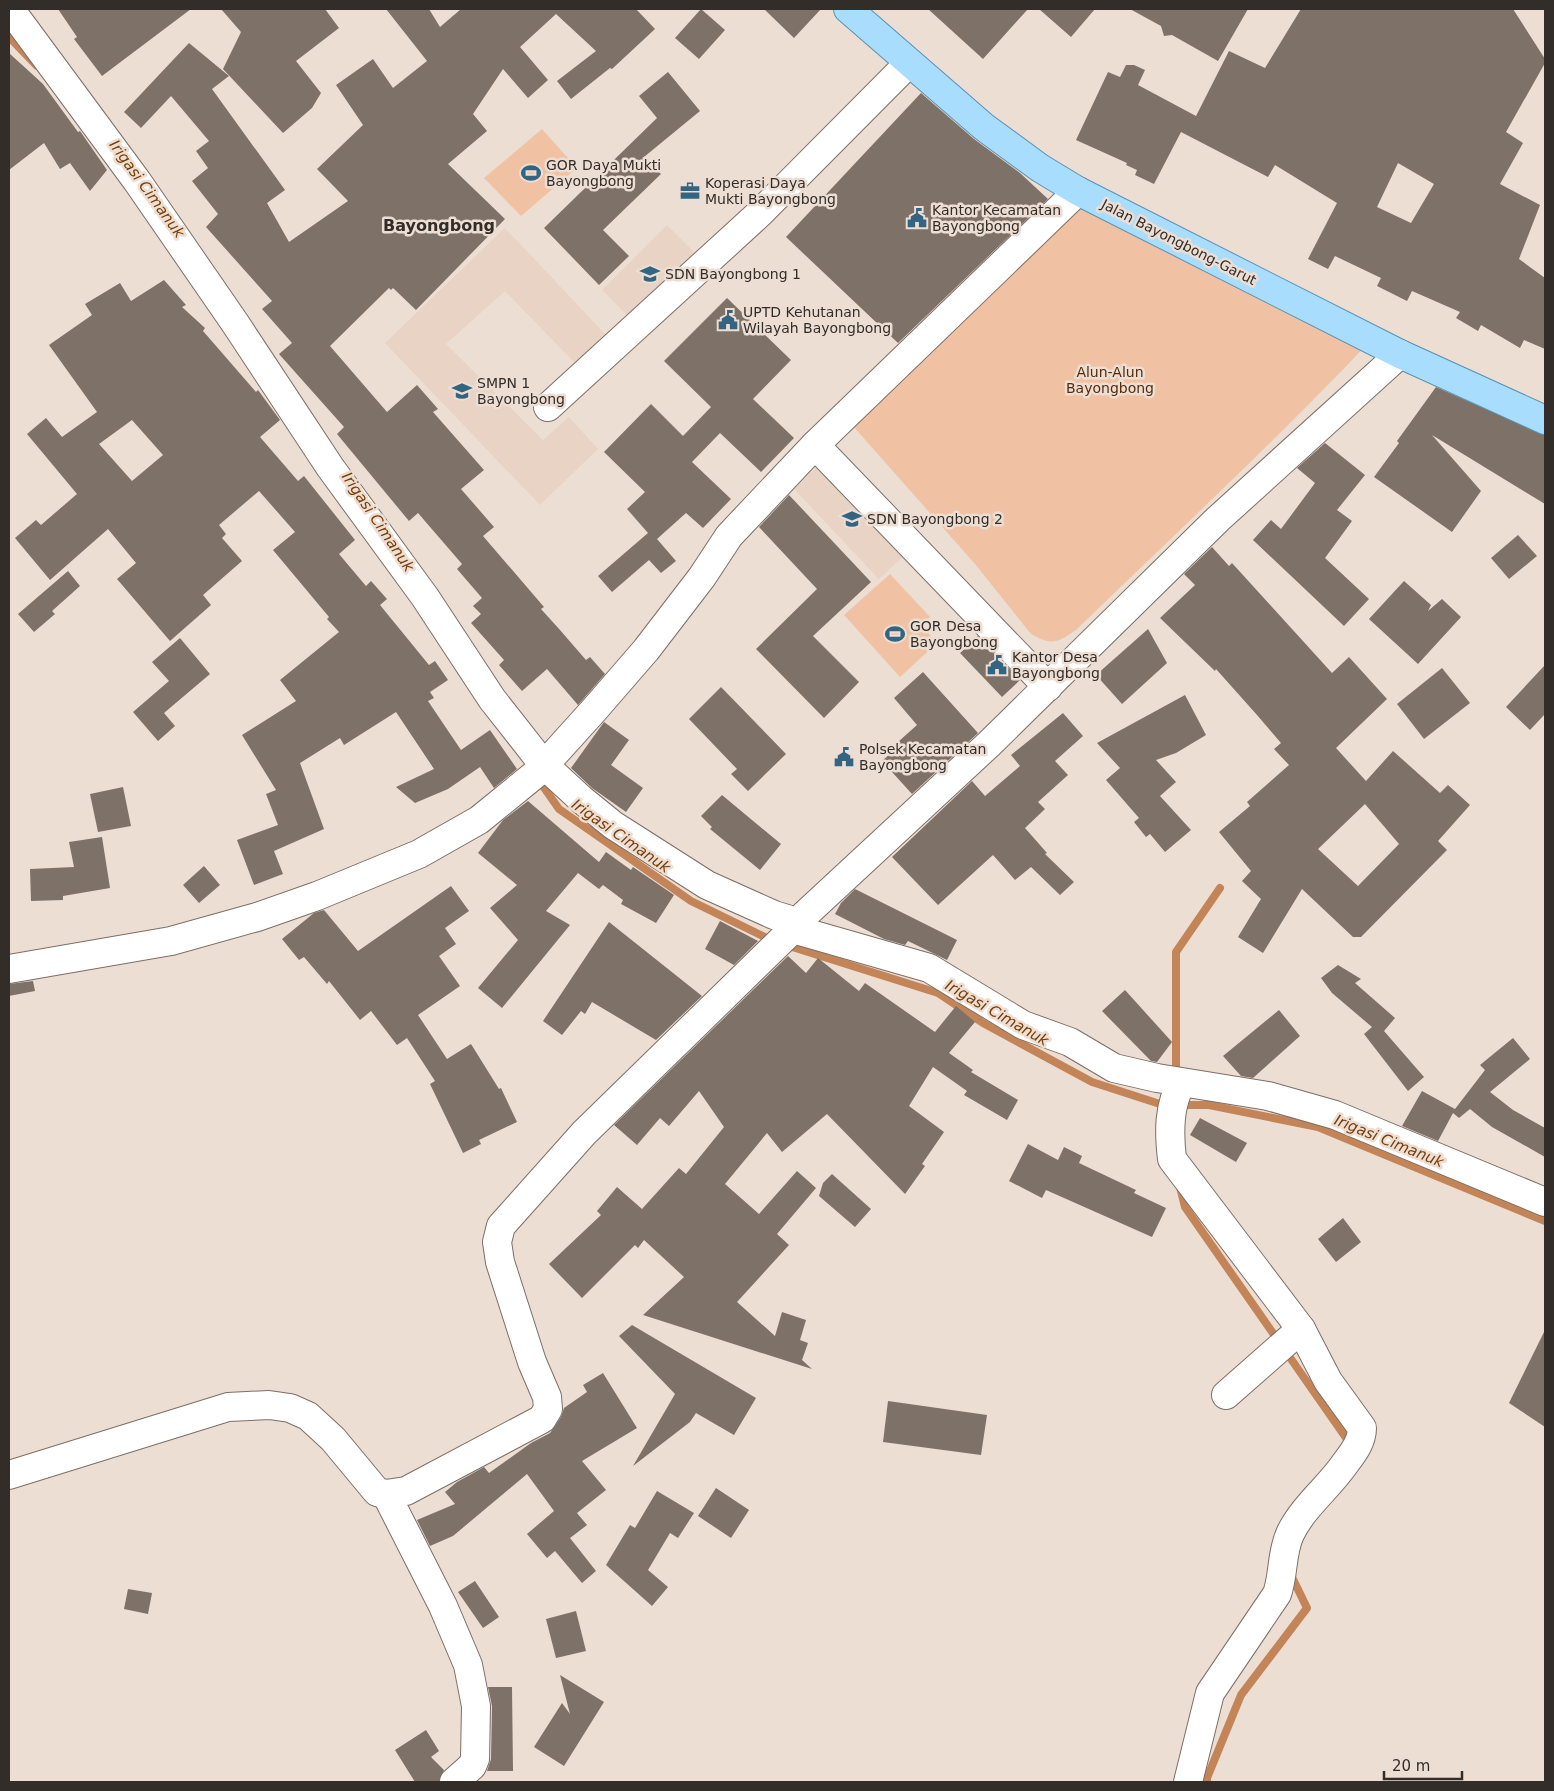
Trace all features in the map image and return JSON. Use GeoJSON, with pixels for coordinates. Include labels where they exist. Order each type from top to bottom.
{"type":"FeatureCollection","features":[{"type":"Feature","properties":{"kind":"main road","name":"Jalan Bayongbong-Garut"},"geometry":{"type":"LineString","coordinates":[[848,9],[984,127],[1040,168],[1078,191],[1400,354],[1545,420]]}},
{"type":"Feature","properties":{"kind":"street"},"geometry":{"type":"LineString","coordinates":[[10,9],[143,189],[235,323],[330,467],[425,597],[540,768],[613,825],[707,885],[774,915],[786,935],[929,968],[1023,1025],[1070,1042],[1114,1068],[1173,1088],[1268,1096],[1336,1115],[1545,1202]]}},
{"type":"Feature","properties":{"kind":"street"},"geometry":{"type":"LineString","coordinates":[[548,407],[760,213],[909,63]]}},
{"type":"Feature","properties":{"kind":"street"},"geometry":{"type":"LineString","coordinates":[[9,969],[171,941],[257,918],[317,896],[419,854],[461,832],[515,791],[540,768],[646,650],[702,577],[729,536],[815,445],[1078,191]]}},
{"type":"Feature","properties":{"kind":"street"},"geometry":{"type":"LineString","coordinates":[[9,1475],[228,1407],[269,1406],[290,1408],[308,1416],[333,1439],[377,1492],[386,1494],[406,1491],[542,1419],[548,1409],[547,1397],[532,1362],[500,1262],[497,1242],[501,1226],[584,1133],[714,1009],[786,935],[989,744],[1218,519],[1400,354]]}},
{"type":"Feature","properties":{"kind":"street"},"geometry":{"type":"LineString","coordinates":[[815,445],[1048,687]]}},
{"type":"Feature","properties":{"kind":"street"},"geometry":{"type":"LineString","coordinates":[[1173,1088],[1169,1137],[1172,1159],[1301,1329],[1328,1381],[1362,1428],[1362,1437],[1338,1474],[1291,1532],[1284,1550],[1277,1594],[1210,1693],[1188,1782]]}},
{"type":"Feature","properties":{"kind":"street"},"geometry":{"type":"LineString","coordinates":[[1226,1395],[1301,1329]]}},
{"type":"Feature","properties":{"kind":"street"},"geometry":{"type":"LineString","coordinates":[[386,1494],[443,1606],[472,1679],[476,1706],[475,1760],[472,1766],[454,1782]]}},
{"type":"Feature","properties":{"kind":"shaded area","name":"SDN Bayongbong 1"},"geometry":{"type":"Polygon","coordinates":[[[667,225],[699,257],[633,321],[602,290],[667,225]]]}},
{"type":"Feature","properties":{"kind":"shaded area","name":"SMPN 1 Bayongbong"},"geometry":{"type":"Polygon","coordinates":[[[505,228],[607,336],[577,365],[505,291],[446,344],[543,440],[569,417],[598,449],[540,505],[385,343],[505,228]]]}},
{"type":"Feature","properties":{"kind":"shaded area","name":"SDN Bayongbong 2"},"geometry":{"type":"Polygon","coordinates":[[[824,460],[911,549],[879,579],[794,489],[824,460]]]}},
{"type":"Feature","properties":{"kind":"green space","name":"GOR Daya Mukti Bayongbong"},"geometry":{"type":"Polygon","coordinates":[[[542,129],[577,168],[521,216],[484,178],[542,129]]]}},
{"type":"Feature","properties":{"kind":"green space","name":"Alun-Alun Bayongbong"},"geometry":{"type":"Polygon","coordinates":[[[1078,186],[1372,339],[1263,450],[1076,630],[1064,638],[1049,641],[1031,634],[975,564],[852,425],[1078,186]]]}},
{"type":"Feature","properties":{"kind":"green space","name":"GOR Desa Bayongbong"},"geometry":{"type":"Polygon","coordinates":[[[890,574],[930,617],[921,625],[937,643],[900,677],[844,615],[890,574]]]}},
{"type":"Feature","properties":{"kind":"building"},"geometry":{"type":"Polygon","coordinates":[[[58,9],[191,9],[102,76],[74,39],[77,37],[58,9]]]}},
{"type":"Feature","properties":{"kind":"building"},"geometry":{"type":"Polygon","coordinates":[[[221,9],[325,9],[339,28],[296,61],[321,93],[312,108],[283,133],[223,69],[241,32],[221,9]]]}},
{"type":"Feature","properties":{"kind":"building"},"geometry":{"type":"Polygon","coordinates":[[[386,9],[429,9],[440,27],[461,9],[636,9],[655,29],[612,69],[610,68],[571,99],[557,81],[596,51],[556,14],[520,47],[548,80],[528,98],[503,69],[473,114],[487,131],[448,164],[505,219],[416,310],[393,288],[391,290],[389,288],[330,346],[387,412],[417,385],[438,409],[433,412],[484,470],[461,489],[494,527],[483,536],[544,607],[541,609],[586,660],[590,657],[605,674],[578,705],[547,669],[522,691],[499,665],[504,660],[471,623],[481,614],[473,606],[482,598],[457,569],[462,564],[418,513],[409,521],[337,434],[344,427],[279,354],[292,343],[262,309],[272,301],[206,227],[218,214],[192,181],[208,168],[196,151],[209,141],[171,96],[141,128],[124,112],[189,43],[229,76],[212,89],[285,190],[267,203],[289,242],[348,201],[317,169],[363,125],[336,85],[373,59],[393,88],[427,61],[386,9]]]}},
{"type":"Feature","properties":{"kind":"building"},"geometry":{"type":"Polygon","coordinates":[[[701,9],[725,30],[699,59],[675,38],[701,9]]]}},
{"type":"Feature","properties":{"kind":"building"},"geometry":{"type":"Polygon","coordinates":[[[764,9],[821,9],[794,38],[764,9]]]}},
{"type":"Feature","properties":{"kind":"building"},"geometry":{"type":"Polygon","coordinates":[[[928,9],[1028,9],[983,59],[928,9]]]}},
{"type":"Feature","properties":{"kind":"building"},"geometry":{"type":"Polygon","coordinates":[[[1039,9],[1095,9],[1071,37],[1039,9]]]}},
{"type":"Feature","properties":{"kind":"building"},"geometry":{"type":"Polygon","coordinates":[[[1130,9],[1248,9],[1218,61],[1172,35],[1164,36],[1161,26],[1130,9]]]}},
{"type":"Feature","properties":{"kind":"building"},"geometry":{"type":"Polygon","coordinates":[[[1301,9],[1513,9],[1545,59],[1545,63],[1506,132],[1523,143],[1500,184],[1540,205],[1519,259],[1545,278],[1545,349],[1524,340],[1520,348],[1481,325],[1478,331],[1456,318],[1460,312],[1412,291],[1407,301],[1377,286],[1381,278],[1335,256],[1328,269],[1308,259],[1337,203],[1275,165],[1268,177],[1181,132],[1154,184],[1135,175],[1137,170],[1126,165],[1127,163],[1076,140],[1108,72],[1120,77],[1126,65],[1134,65],[1145,70],[1138,85],[1196,116],[1229,51],[1265,68],[1301,9]],[[1398,163],[1377,207],[1411,223],[1434,184],[1398,163]]]}},
{"type":"Feature","properties":{"kind":"building"},"geometry":{"type":"Polygon","coordinates":[[[9,53],[43,84],[78,132],[80,131],[107,170],[90,191],[70,163],[60,169],[44,143],[9,170],[9,53]]]}},
{"type":"Feature","properties":{"kind":"building"},"geometry":{"type":"Polygon","coordinates":[[[668,72],[700,111],[644,157],[661,174],[603,230],[629,256],[599,285],[544,228],[657,118],[639,96],[668,72]]]}},
{"type":"Feature","properties":{"kind":"building","name":"Kantor Kecamatan Bayongbong"},"geometry":{"type":"Polygon","coordinates":[[[921,93],[974,139],[1020,173],[1048,199],[898,343],[786,237],[921,93]]]}},
{"type":"Feature","properties":{"kind":"building"},"geometry":{"type":"Polygon","coordinates":[[[164,280],[186,305],[182,307],[205,328],[203,331],[256,392],[258,390],[280,420],[260,437],[298,481],[304,476],[355,540],[339,554],[366,586],[371,581],[387,599],[380,605],[429,665],[435,661],[448,680],[430,692],[434,698],[428,701],[461,750],[490,730],[517,769],[494,788],[480,767],[448,789],[415,803],[396,787],[434,769],[396,712],[344,745],[340,738],[300,763],[324,829],[274,851],[283,874],[254,885],[237,840],[278,825],[266,794],[276,790],[242,735],[296,701],[280,680],[339,632],[327,619],[329,617],[273,550],[295,532],[259,491],[219,525],[226,534],[222,538],[242,561],[203,595],[211,605],[170,641],[117,579],[136,563],[108,529],[50,580],[15,538],[36,520],[41,525],[77,494],[27,434],[46,418],[62,437],[97,412],[49,345],[92,315],[85,304],[120,283],[131,301],[164,280]],[[132,420],[99,444],[132,481],[163,455],[132,420]]]}},
{"type":"Feature","properties":{"kind":"building"},"geometry":{"type":"Polygon","coordinates":[[[727,298],[791,360],[753,399],[794,438],[761,472],[720,433],[692,462],[731,499],[703,528],[686,513],[657,539],[676,561],[661,573],[649,560],[612,592],[598,576],[648,533],[627,509],[645,492],[604,452],[651,404],[683,436],[711,407],[664,361],[727,298]]]}},
{"type":"Feature","properties":{"kind":"building"},"geometry":{"type":"Polygon","coordinates":[[[1436,387],[1545,435],[1545,504],[1432,435],[1481,491],[1452,532],[1374,477],[1436,387]]]}},
{"type":"Feature","properties":{"kind":"building"},"geometry":{"type":"Polygon","coordinates":[[[1325,443],[1365,475],[1337,510],[1352,521],[1325,558],[1369,599],[1344,626],[1253,540],[1271,520],[1281,529],[1315,483],[1297,468],[1325,443]]]}},
{"type":"Feature","properties":{"kind":"building"},"geometry":{"type":"Polygon","coordinates":[[[789,495],[871,582],[813,636],[859,682],[824,718],[756,649],[817,589],[759,527],[789,495]]]}},
{"type":"Feature","properties":{"kind":"building"},"geometry":{"type":"Polygon","coordinates":[[[1518,535],[1537,556],[1509,579],[1491,558],[1518,535]]]}},
{"type":"Feature","properties":{"kind":"building"},"geometry":{"type":"Polygon","coordinates":[[[1212,547],[1229,566],[1232,563],[1332,673],[1349,657],[1387,699],[1336,748],[1366,781],[1393,751],[1440,793],[1448,785],[1470,805],[1438,841],[1447,850],[1361,937],[1353,937],[1302,889],[1263,953],[1238,937],[1261,899],[1242,881],[1251,871],[1219,832],[1250,806],[1247,802],[1289,765],[1274,749],[1281,743],[1257,715],[1216,669],[1215,671],[1160,618],[1195,585],[1184,574],[1212,547]],[[1365,804],[1318,849],[1358,886],[1399,844],[1365,804]]]}},
{"type":"Feature","properties":{"kind":"building"},"geometry":{"type":"Polygon","coordinates":[[[68,571],[80,586],[52,611],[55,614],[34,632],[18,614],[68,571]]]}},
{"type":"Feature","properties":{"kind":"building"},"geometry":{"type":"Polygon","coordinates":[[[1404,581],[1431,605],[1428,611],[1442,599],[1461,617],[1418,664],[1369,619],[1404,581]]]}},
{"type":"Feature","properties":{"kind":"building"},"geometry":{"type":"Polygon","coordinates":[[[1148,629],[1167,663],[1122,704],[1096,675],[1148,629]]]}},
{"type":"Feature","properties":{"kind":"building","name":"Kantor Desa Bayongbong"},"geometry":{"type":"Polygon","coordinates":[[[978,636],[1020,680],[1002,697],[960,653],[978,636]]]}},
{"type":"Feature","properties":{"kind":"building"},"geometry":{"type":"Polygon","coordinates":[[[180,638],[210,674],[164,713],[175,726],[158,741],[133,712],[169,681],[152,662],[180,638]]]}},
{"type":"Feature","properties":{"kind":"building"},"geometry":{"type":"Polygon","coordinates":[[[1545,665],[1545,714],[1530,730],[1506,707],[1545,665]]]}},
{"type":"Feature","properties":{"kind":"building"},"geometry":{"type":"Polygon","coordinates":[[[1442,668],[1470,703],[1424,739],[1397,704],[1442,668]]]}},
{"type":"Feature","properties":{"kind":"building"},"geometry":{"type":"Polygon","coordinates":[[[923,672],[978,733],[912,794],[882,761],[891,753],[889,750],[917,725],[894,698],[923,672]]]}},
{"type":"Feature","properties":{"kind":"building"},"geometry":{"type":"Polygon","coordinates":[[[721,687],[786,754],[748,791],[731,774],[737,769],[689,719],[721,687]]]}},
{"type":"Feature","properties":{"kind":"building"},"geometry":{"type":"Polygon","coordinates":[[[1185,695],[1206,735],[1176,753],[1156,760],[1176,782],[1160,796],[1191,830],[1165,852],[1150,834],[1146,837],[1134,822],[1139,818],[1106,780],[1120,768],[1097,743],[1185,695]]]}},
{"type":"Feature","properties":{"kind":"building"},"geometry":{"type":"Polygon","coordinates":[[[1063,713],[1083,736],[1055,761],[1068,775],[1038,802],[1045,809],[1025,828],[1047,853],[1045,854],[1074,882],[1060,895],[1031,867],[1015,880],[993,855],[938,905],[892,857],[972,781],[985,796],[1020,766],[1011,755],[1063,713]]]}},
{"type":"Feature","properties":{"kind":"building"},"geometry":{"type":"Polygon","coordinates":[[[604,722],[629,740],[611,765],[643,788],[626,812],[592,788],[571,768],[604,722]]]}},
{"type":"Feature","properties":{"kind":"building"},"geometry":{"type":"Polygon","coordinates":[[[123,787],[131,826],[98,832],[90,794],[123,787]]]}},
{"type":"Feature","properties":{"kind":"building"},"geometry":{"type":"Polygon","coordinates":[[[722,795],[781,844],[760,870],[710,829],[712,827],[701,816],[722,795]]]}},
{"type":"Feature","properties":{"kind":"building"},"geometry":{"type":"Polygon","coordinates":[[[528,801],[599,862],[606,852],[631,870],[633,867],[674,895],[656,923],[621,904],[623,900],[603,885],[599,889],[578,873],[546,911],[570,925],[502,1008],[478,988],[518,940],[490,908],[517,885],[478,853],[503,820],[528,801]]]}},
{"type":"Feature","properties":{"kind":"building"},"geometry":{"type":"Polygon","coordinates":[[[102,837],[110,888],[63,896],[63,900],[31,901],[30,869],[74,867],[69,842],[102,837]]]}},
{"type":"Feature","properties":{"kind":"building"},"geometry":{"type":"Polygon","coordinates":[[[204,866],[220,885],[199,903],[183,885],[204,866]]]}},
{"type":"Feature","properties":{"kind":"building"},"geometry":{"type":"Polygon","coordinates":[[[451,886],[469,911],[445,928],[456,944],[439,956],[460,986],[418,1015],[447,1059],[471,1044],[499,1089],[501,1088],[517,1122],[479,1140],[481,1144],[463,1153],[430,1084],[435,1081],[407,1038],[397,1045],[371,1011],[360,1020],[329,981],[327,984],[304,957],[299,960],[282,939],[314,913],[324,910],[358,951],[451,886]]]}},
{"type":"Feature","properties":{"kind":"building"},"geometry":{"type":"Polygon","coordinates":[[[855,889],[957,940],[947,960],[908,941],[905,945],[884,939],[835,914],[841,903],[855,889]]]}},
{"type":"Feature","properties":{"kind":"building"},"geometry":{"type":"Polygon","coordinates":[[[720,921],[758,941],[734,965],[705,949],[720,921]]]}},
{"type":"Feature","properties":{"kind":"building"},"geometry":{"type":"Polygon","coordinates":[[[609,922],[702,996],[656,1040],[592,1002],[585,1014],[581,1011],[562,1035],[543,1021],[609,922]]]}},
{"type":"Feature","properties":{"kind":"building"},"geometry":{"type":"Polygon","coordinates":[[[788,956],[806,973],[818,958],[859,991],[865,983],[935,1032],[956,1006],[975,1022],[949,1053],[973,1070],[971,1072],[1018,1100],[1007,1120],[964,1095],[967,1091],[933,1067],[909,1106],[944,1132],[922,1164],[925,1166],[905,1194],[827,1114],[782,1152],[767,1133],[725,1184],[759,1214],[797,1171],[816,1188],[777,1234],[789,1245],[737,1302],[775,1336],[782,1312],[806,1320],[800,1340],[808,1343],[802,1360],[812,1369],[643,1315],[684,1277],[644,1240],[638,1248],[635,1245],[582,1298],[549,1264],[601,1215],[597,1211],[617,1187],[642,1209],[679,1168],[686,1174],[724,1127],[699,1091],[669,1126],[660,1118],[637,1145],[614,1125],[788,956]]]}},
{"type":"Feature","properties":{"kind":"building"},"geometry":{"type":"Polygon","coordinates":[[[1338,965],[1361,979],[1355,983],[1395,1018],[1384,1031],[1424,1077],[1408,1091],[1364,1034],[1372,1027],[1332,993],[1321,978],[1338,965]]]}},
{"type":"Feature","properties":{"kind":"building"},"geometry":{"type":"Polygon","coordinates":[[[33,981],[35,991],[9,996],[9,984],[33,981]]]}},
{"type":"Feature","properties":{"kind":"building"},"geometry":{"type":"Polygon","coordinates":[[[1125,990],[1172,1042],[1157,1062],[1151,1061],[1102,1011],[1125,990]]]}},
{"type":"Feature","properties":{"kind":"building"},"geometry":{"type":"Polygon","coordinates":[[[1279,1010],[1300,1036],[1253,1078],[1241,1076],[1223,1056],[1279,1010]]]}},
{"type":"Feature","properties":{"kind":"building"},"geometry":{"type":"Polygon","coordinates":[[[1513,1038],[1530,1059],[1490,1092],[1513,1110],[1545,1128],[1545,1157],[1492,1127],[1470,1109],[1459,1118],[1453,1113],[1438,1141],[1402,1126],[1422,1091],[1455,1109],[1485,1070],[1480,1065],[1513,1038]]]}},
{"type":"Feature","properties":{"kind":"building"},"geometry":{"type":"Polygon","coordinates":[[[1200,1118],[1247,1143],[1236,1162],[1190,1135],[1200,1118]]]}},
{"type":"Feature","properties":{"kind":"building"},"geometry":{"type":"Polygon","coordinates":[[[1028,1144],[1058,1160],[1064,1147],[1082,1156],[1079,1163],[1136,1190],[1134,1193],[1166,1208],[1152,1237],[1046,1190],[1042,1198],[1009,1181],[1028,1144]]]}},
{"type":"Feature","properties":{"kind":"building"},"geometry":{"type":"Polygon","coordinates":[[[832,1174],[871,1209],[855,1227],[819,1196],[823,1183],[832,1174]]]}},
{"type":"Feature","properties":{"kind":"building"},"geometry":{"type":"Polygon","coordinates":[[[1343,1218],[1361,1242],[1336,1262],[1318,1239],[1343,1218]]]}},
{"type":"Feature","properties":{"kind":"building"},"geometry":{"type":"Polygon","coordinates":[[[632,1325],[756,1398],[734,1435],[696,1413],[690,1422],[633,1466],[675,1394],[619,1336],[632,1325]]]}},
{"type":"Feature","properties":{"kind":"building"},"geometry":{"type":"Polygon","coordinates":[[[1545,1330],[1545,1427],[1509,1403],[1545,1330]]]}},
{"type":"Feature","properties":{"kind":"building"},"geometry":{"type":"Polygon","coordinates":[[[603,1373],[637,1428],[582,1461],[606,1490],[577,1513],[587,1525],[570,1538],[596,1571],[582,1583],[555,1551],[547,1558],[527,1534],[554,1511],[527,1474],[453,1536],[430,1546],[417,1520],[455,1504],[445,1492],[457,1482],[484,1467],[489,1473],[531,1443],[550,1433],[561,1417],[564,1408],[587,1392],[583,1385],[603,1373]]]}},
{"type":"Feature","properties":{"kind":"building"},"geometry":{"type":"Polygon","coordinates":[[[888,1401],[987,1415],[981,1455],[883,1442],[888,1401]]]}},
{"type":"Feature","properties":{"kind":"building"},"geometry":{"type":"Polygon","coordinates":[[[716,1488],[749,1510],[731,1538],[698,1516],[716,1488]]]}},
{"type":"Feature","properties":{"kind":"building"},"geometry":{"type":"Polygon","coordinates":[[[657,1491],[694,1513],[678,1538],[670,1533],[648,1570],[668,1587],[652,1606],[606,1565],[630,1525],[635,1528],[657,1491]]]}},
{"type":"Feature","properties":{"kind":"building"},"geometry":{"type":"Polygon","coordinates":[[[475,1581],[499,1617],[483,1628],[458,1592],[475,1581]]]}},
{"type":"Feature","properties":{"kind":"building"},"geometry":{"type":"Polygon","coordinates":[[[128,1589],[152,1593],[148,1614],[124,1609],[128,1589]]]}},
{"type":"Feature","properties":{"kind":"building"},"geometry":{"type":"Polygon","coordinates":[[[576,1611],[586,1651],[556,1658],[546,1619],[576,1611]]]}},
{"type":"Feature","properties":{"kind":"building"},"geometry":{"type":"Polygon","coordinates":[[[560,1675],[604,1702],[564,1766],[534,1747],[562,1703],[570,1714],[560,1675]]]}},
{"type":"Feature","properties":{"kind":"building"},"geometry":{"type":"Polygon","coordinates":[[[488,1687],[512,1687],[513,1771],[487,1771],[491,1759],[492,1706],[488,1687]]]}},
{"type":"Feature","properties":{"kind":"building"},"geometry":{"type":"Polygon","coordinates":[[[426,1730],[439,1751],[431,1757],[444,1770],[439,1782],[415,1782],[395,1750],[426,1730]]]}},
{"type":"Feature","properties":{"kind":"waterway","name":"Irigasi Cimanuk"},"geometry":{"type":"LineString","coordinates":[[9,37],[37,66]]}},
{"type":"Feature","properties":{"kind":"waterway","name":"Irigasi Cimanuk"},"geometry":{"type":"LineString","coordinates":[[538,779],[559,809],[691,901],[773,941]]}},
{"type":"Feature","properties":{"kind":"waterway"},"geometry":{"type":"LineString","coordinates":[[1176,1077],[1176,952],[1220,888]]}},
{"type":"Feature","properties":{"kind":"waterway","name":"Irigasi Cimanuk"},"geometry":{"type":"LineString","coordinates":[[786,945],[938,993],[983,1023],[1092,1082],[1163,1105],[1209,1105],[1318,1127],[1545,1221]]}},
{"type":"Feature","properties":{"kind":"waterway"},"geometry":{"type":"LineString","coordinates":[[1180,1187],[1185,1207],[1351,1445]]}},
{"type":"Feature","properties":{"kind":"waterway"},"geometry":{"type":"LineString","coordinates":[[1207,1782],[1241,1695],[1307,1608],[1290,1573]]}},
{"type":"Feature","properties":{"kind":"place","name":"GOR Daya Mukti Bayongbong"},"geometry":{"type":"Point","coordinates":[531,173]}},
{"type":"Feature","properties":{"kind":"place","name":"Koperasi Daya Mukti Bayongbong"},"geometry":{"type":"Point","coordinates":[690,191]}},
{"type":"Feature","properties":{"kind":"place","name":"Kantor Kecamatan Bayongbong"},"geometry":{"type":"Point","coordinates":[917,218]}},
{"type":"Feature","properties":{"kind":"place","name":"SDN Bayongbong 1"},"geometry":{"type":"Point","coordinates":[650,274]}},
{"type":"Feature","properties":{"kind":"place","name":"UPTD Kehutanan Wilayah Bayongbong"},"geometry":{"type":"Point","coordinates":[728,320]}},
{"type":"Feature","properties":{"kind":"place","name":"SMPN 1 Bayongbong"},"geometry":{"type":"Point","coordinates":[462,391]}},
{"type":"Feature","properties":{"kind":"place","name":"SDN Bayongbong 2"},"geometry":{"type":"Point","coordinates":[852,519]}},
{"type":"Feature","properties":{"kind":"place","name":"GOR Desa Bayongbong"},"geometry":{"type":"Point","coordinates":[895,634]}},
{"type":"Feature","properties":{"kind":"place","name":"Kantor Desa Bayongbong"},"geometry":{"type":"Point","coordinates":[997,665]}},
{"type":"Feature","properties":{"kind":"place","name":"Polsek Kecamatan Bayongbong"},"geometry":{"type":"Point","coordinates":[844,757]}},
{"type":"Feature","properties":{"kind":"district","name":"Bayongbong"},"geometry":{"type":"Point","coordinates":[439,225]}}]}
